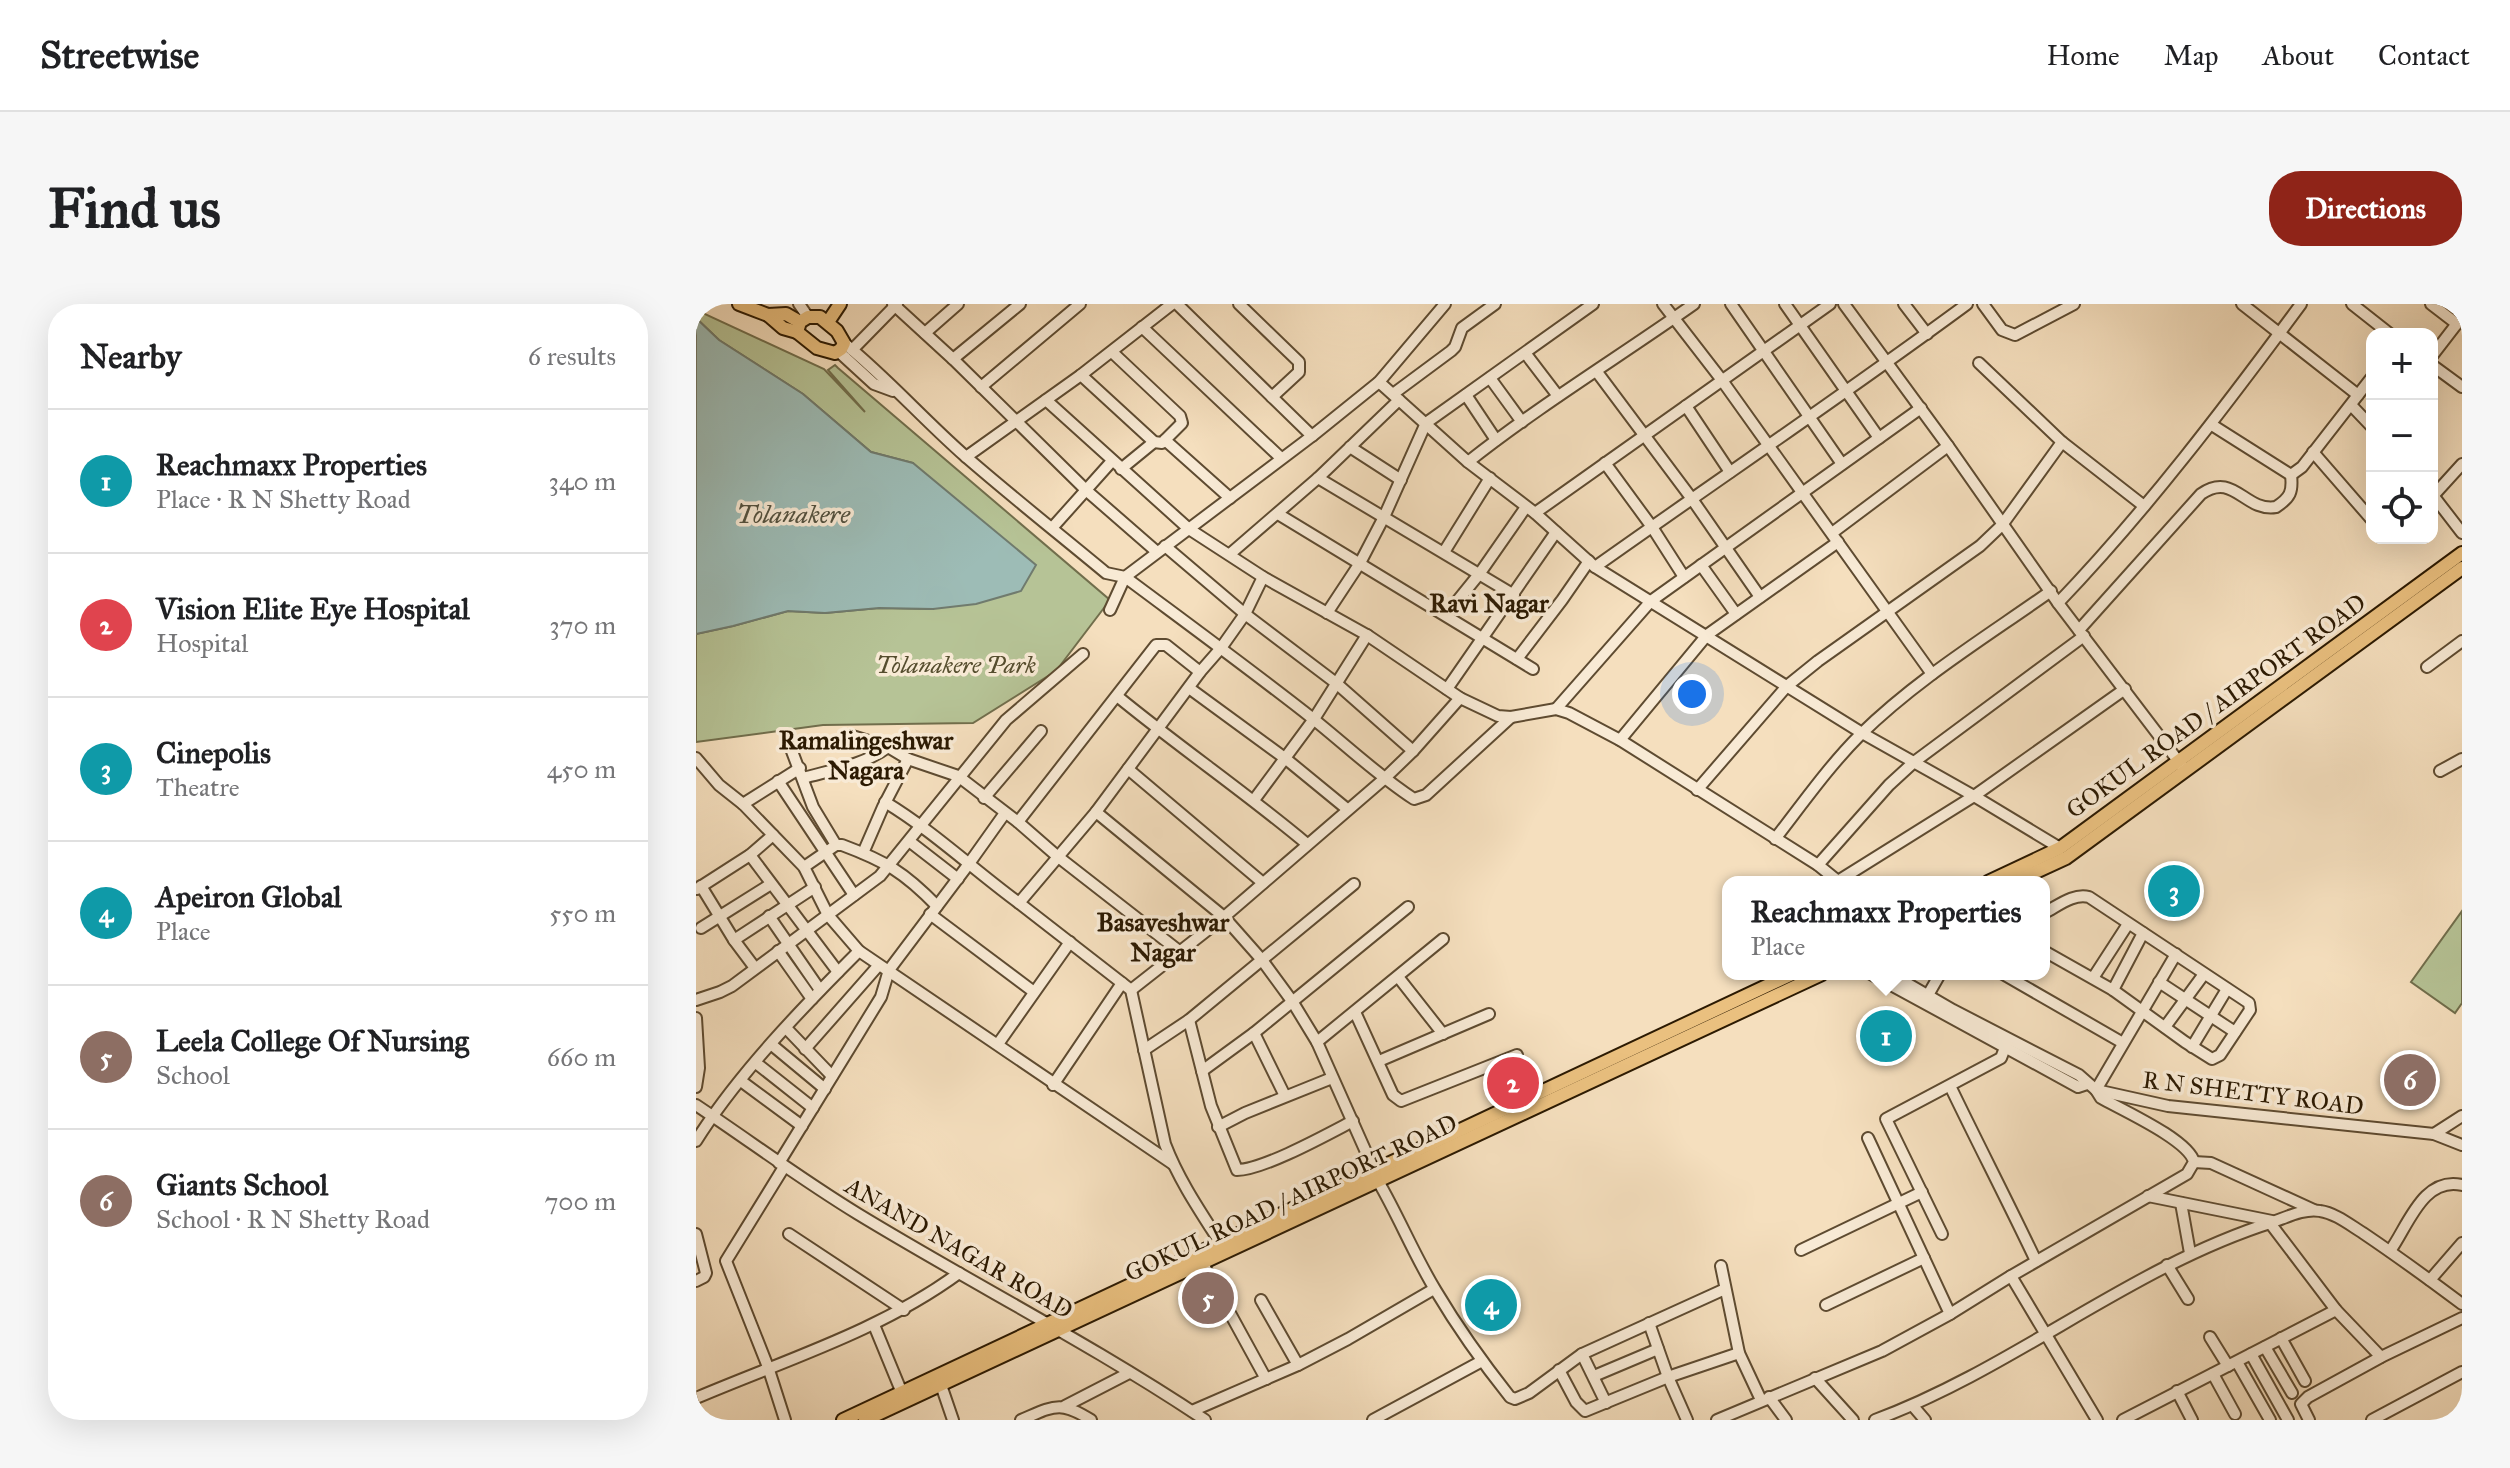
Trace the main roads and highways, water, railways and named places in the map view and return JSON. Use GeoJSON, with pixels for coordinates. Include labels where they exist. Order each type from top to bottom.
{"type":"FeatureCollection","features":[{"type":"Feature","properties":{"kind":"main road"},"geometry":{"type":"LineString","coordinates":[[739,304],[768,315],[783,328],[811,322],[840,304]]}},
{"type":"Feature","properties":{"kind":"main road"},"geometry":{"type":"LineString","coordinates":[[811,322],[828,304]]}},
{"type":"Feature","properties":{"kind":"main road"},"geometry":{"type":"LineString","coordinates":[[811,322],[837,331],[845,348],[835,353],[817,348],[811,322]]}},
{"type":"Feature","properties":{"kind":"main road","name":"GOKUL ROAD / AIRPORT ROAD"},"geometry":{"type":"LineString","coordinates":[[2027,876],[2066,858],[2462,553]]}},
{"type":"Feature","properties":{"kind":"main road","name":"GOKUL ROAD / AIRPORT ROAD"},"geometry":{"type":"LineString","coordinates":[[2001,876],[2060,848],[2182,766],[2462,568]]}},
{"type":"Feature","properties":{"kind":"main road","name":"GOKUL ROAD / AIRPORT ROAD"},"geometry":{"type":"LineString","coordinates":[[843,1420],[1048,1324],[1224,1248],[1780,980]]}},
{"type":"Feature","properties":{"kind":"main road","name":"GOKUL ROAD / AIRPORT ROAD"},"geometry":{"type":"LineString","coordinates":[[1376,1175],[1809,980]]}},
{"type":"Feature","properties":{"kind":"main road","name":"GOKUL ROAD / AIRPORT ROAD"},"geometry":{"type":"LineString","coordinates":[[865,1420],[1203,1264],[1224,1248]]}},
{"type":"Feature","properties":{"kind":"water","name":"Tolanakere"},"geometry":{"type":"Polygon","coordinates":[[[696,318],[719,340],[803,394],[871,452],[913,463],[1036,565],[1021,591],[976,604],[933,609],[879,608],[825,613],[788,611],[696,634],[696,318]]]}},
{"type":"Feature","properties":{"kind":"place","name":"Cinepolis"},"geometry":{"type":"Point","coordinates":[2174,891]}},
{"type":"Feature","properties":{"kind":"place","name":"Reachmaxx Properties"},"geometry":{"type":"Point","coordinates":[1886,1036]}},
{"type":"Feature","properties":{"kind":"place","name":"Giants School"},"geometry":{"type":"Point","coordinates":[2410,1080]}},
{"type":"Feature","properties":{"kind":"place","name":"Vision Elite Eye Hospital"},"geometry":{"type":"Point","coordinates":[1513,1083]}},
{"type":"Feature","properties":{"kind":"place","name":"Leela College Of Nursing"},"geometry":{"type":"Point","coordinates":[1208,1298]}},
{"type":"Feature","properties":{"kind":"place","name":"Apeiron Global"},"geometry":{"type":"Point","coordinates":[1491,1305]}},
{"type":"Feature","properties":{"kind":"district","name":"Ravi Nagar"},"geometry":{"type":"Point","coordinates":[1489,603]}},
{"type":"Feature","properties":{"kind":"district","name":"Ramalingeshwar Nagara"},"geometry":{"type":"Point","coordinates":[866,755]}},
{"type":"Feature","properties":{"kind":"district","name":"Basaveshwar Nagar"},"geometry":{"type":"Point","coordinates":[1163,937]}},
{"type":"Feature","properties":{"kind":"park label","name":"Tolanakere Park"},"geometry":{"type":"Point","coordinates":[956,665]}}]}
